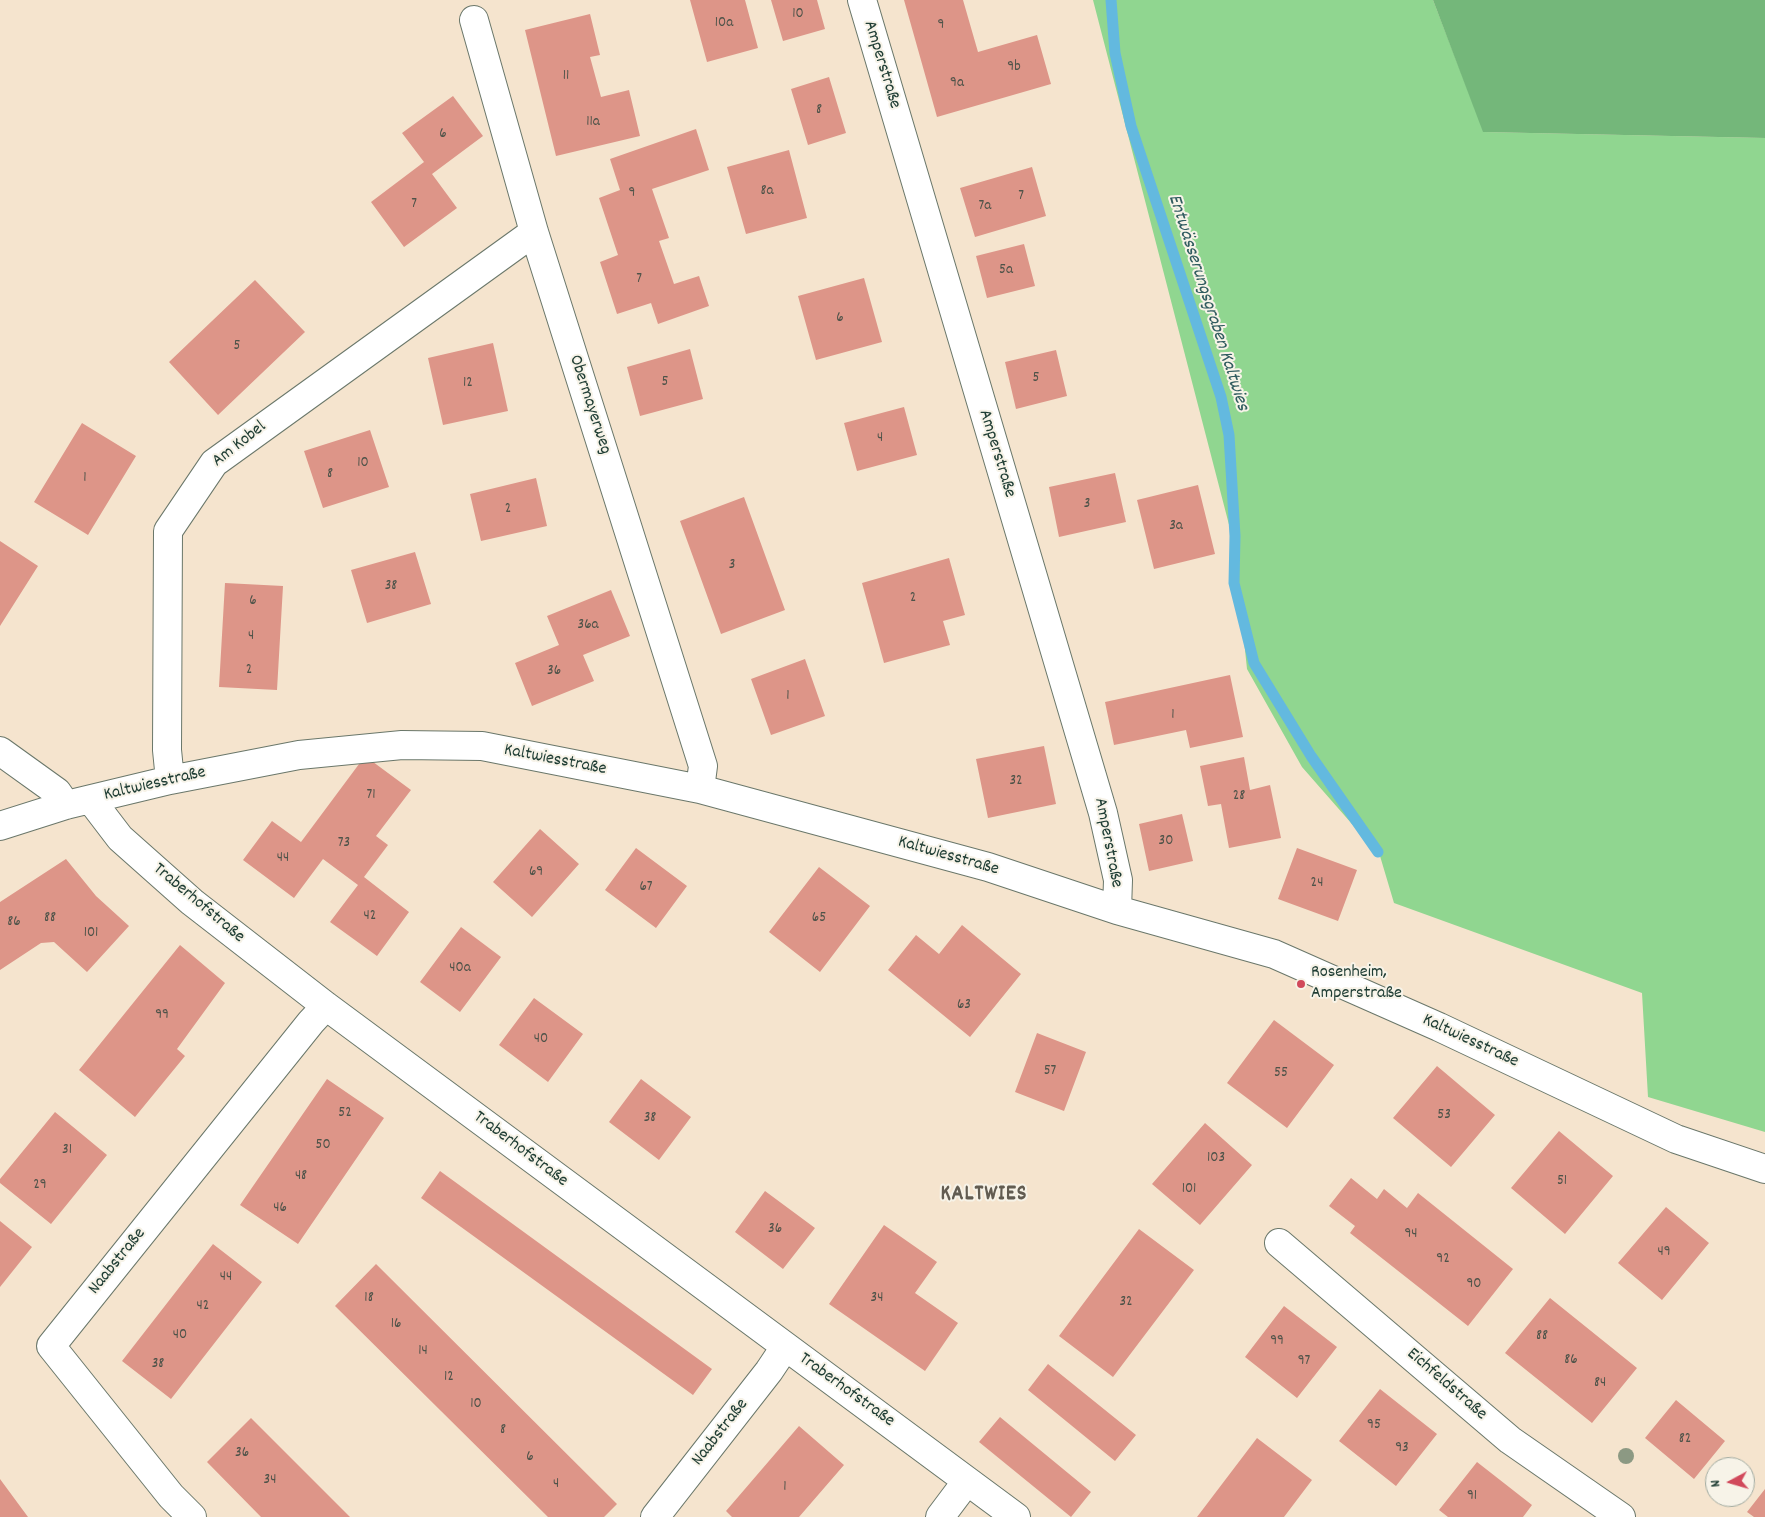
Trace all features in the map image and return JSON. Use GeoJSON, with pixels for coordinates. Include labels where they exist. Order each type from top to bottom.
{"type":"FeatureCollection","features":[{"type":"Feature","properties":{"kind":"street","name":"Amperstraße"},"geometry":{"type":"LineString","coordinates":[[862,0],[1103,813],[1118,880],[1117,910]]}},
{"type":"Feature","properties":{"kind":"street","name":"Obermayerweg"},"geometry":{"type":"LineString","coordinates":[[474,20],[534,232],[704,766],[700,789]]}},
{"type":"Feature","properties":{"kind":"street","name":"Am Kobel"},"geometry":{"type":"LineString","coordinates":[[170,780],[167,750],[168,531],[214,463],[534,232]]}},
{"type":"Feature","properties":{"kind":"street","name":"Kaltwiesstraße"},"geometry":{"type":"LineString","coordinates":[[0,826],[78,802],[170,780],[299,755],[402,745],[482,746],[700,789],[988,868],[1117,910],[1274,954],[1439,1027],[1676,1139],[1765,1170]]}},
{"type":"Feature","properties":{"kind":"street","name":"Traberhofstraße"},"geometry":{"type":"LineString","coordinates":[[0,750],[57,792],[78,802],[192,902],[326,1006],[1016,1517]]}},
{"type":"Feature","properties":{"kind":"street","name":"Naabstraße"},"geometry":{"type":"LineString","coordinates":[[192,1517],[171,1496],[51,1346],[311,1022],[326,1006]]}},
{"type":"Feature","properties":{"kind":"street","name":"Eichfeldstraße"},"geometry":{"type":"LineString","coordinates":[[1279,1243],[1510,1440],[1621,1517]]}},
{"type":"Feature","properties":{"kind":"street","name":"Naabstraße"},"geometry":{"type":"LineString","coordinates":[[655,1517],[769,1371],[785,1347]]}},
{"type":"Feature","properties":{"kind":"street"},"geometry":{"type":"LineString","coordinates":[[940,1517],[967,1481]]}},
{"type":"Feature","properties":{"kind":"green space"},"geometry":{"type":"Polygon","coordinates":[[[1093,0],[1433,0],[1484,132],[1765,138],[1765,1132],[1648,1097],[1642,993],[1394,903],[1380,856],[1302,767],[1247,669],[1234,544],[1093,0]]]}},
{"type":"Feature","properties":{"kind":"green space"},"geometry":{"type":"Polygon","coordinates":[[[1433,0],[1765,0],[1765,138],[1483,132],[1433,0]]]}},
{"type":"Feature","properties":{"kind":"building"},"geometry":{"type":"Polygon","coordinates":[[[690,0],[745,0],[758,48],[707,62],[690,0]]]}},
{"type":"Feature","properties":{"kind":"building"},"geometry":{"type":"Polygon","coordinates":[[[771,0],[817,0],[825,29],[783,41],[771,0]]]}},
{"type":"Feature","properties":{"kind":"building"},"geometry":{"type":"Polygon","coordinates":[[[904,0],[963,0],[978,52],[1037,35],[1051,84],[937,117],[904,0]]]}},
{"type":"Feature","properties":{"kind":"building"},"geometry":{"type":"Polygon","coordinates":[[[590,14],[600,55],[590,57],[601,97],[629,90],[640,136],[556,156],[525,30],[590,14]]]}},
{"type":"Feature","properties":{"kind":"building"},"geometry":{"type":"Polygon","coordinates":[[[829,77],[846,133],[808,145],[791,89],[829,77]]]}},
{"type":"Feature","properties":{"kind":"building"},"geometry":{"type":"Polygon","coordinates":[[[453,96],[483,136],[432,174],[457,208],[404,247],[371,202],[424,162],[402,133],[453,96]]]}},
{"type":"Feature","properties":{"kind":"building"},"geometry":{"type":"Polygon","coordinates":[[[696,129],[709,170],[652,189],[669,238],[659,241],[674,284],[699,276],[709,306],[658,324],[651,303],[617,314],[600,262],[618,255],[599,198],[620,190],[610,159],[696,129]]]}},
{"type":"Feature","properties":{"kind":"building"},"geometry":{"type":"Polygon","coordinates":[[[789,150],[807,218],[746,234],[727,167],[789,150]]]}},
{"type":"Feature","properties":{"kind":"building"},"geometry":{"type":"Polygon","coordinates":[[[1032,167],[1046,216],[975,237],[960,188],[1032,167]]]}},
{"type":"Feature","properties":{"kind":"building"},"geometry":{"type":"Polygon","coordinates":[[[1024,244],[1035,286],[987,298],[976,256],[1024,244]]]}},
{"type":"Feature","properties":{"kind":"building"},"geometry":{"type":"Polygon","coordinates":[[[864,278],[882,342],[816,360],[798,296],[864,278]]]}},
{"type":"Feature","properties":{"kind":"building"},"geometry":{"type":"Polygon","coordinates":[[[255,280],[305,332],[218,415],[169,362],[255,280]]]}},
{"type":"Feature","properties":{"kind":"building"},"geometry":{"type":"Polygon","coordinates":[[[493,343],[508,411],[443,425],[428,358],[493,343]]]}},
{"type":"Feature","properties":{"kind":"building"},"geometry":{"type":"Polygon","coordinates":[[[690,349],[703,399],[640,416],[627,367],[690,349]]]}},
{"type":"Feature","properties":{"kind":"building"},"geometry":{"type":"Polygon","coordinates":[[[1056,350],[1067,396],[1016,409],[1005,362],[1056,350]]]}},
{"type":"Feature","properties":{"kind":"building"},"geometry":{"type":"Polygon","coordinates":[[[904,407],[917,455],[857,471],[844,423],[904,407]]]}},
{"type":"Feature","properties":{"kind":"building"},"geometry":{"type":"Polygon","coordinates":[[[82,423],[136,456],[88,535],[34,502],[82,423]]]}},
{"type":"Feature","properties":{"kind":"building"},"geometry":{"type":"Polygon","coordinates":[[[370,430],[389,487],[323,508],[304,451],[370,430]]]}},
{"type":"Feature","properties":{"kind":"building"},"geometry":{"type":"Polygon","coordinates":[[[1115,473],[1126,522],[1059,537],[1049,487],[1115,473]]]}},
{"type":"Feature","properties":{"kind":"building"},"geometry":{"type":"Polygon","coordinates":[[[536,478],[547,526],[481,541],[470,494],[536,478]]]}},
{"type":"Feature","properties":{"kind":"building"},"geometry":{"type":"Polygon","coordinates":[[[1198,485],[1215,554],[1154,569],[1137,500],[1198,485]]]}},
{"type":"Feature","properties":{"kind":"building"},"geometry":{"type":"Polygon","coordinates":[[[744,497],[785,610],[721,634],[680,521],[744,497]]]}},
{"type":"Feature","properties":{"kind":"building"},"geometry":{"type":"Polygon","coordinates":[[[0,541],[38,566],[0,626],[0,541]]]}},
{"type":"Feature","properties":{"kind":"building"},"geometry":{"type":"Polygon","coordinates":[[[415,552],[431,604],[367,623],[351,570],[415,552]]]}},
{"type":"Feature","properties":{"kind":"building"},"geometry":{"type":"Polygon","coordinates":[[[949,558],[965,615],[943,621],[950,645],[884,663],[862,583],[949,558]]]}},
{"type":"Feature","properties":{"kind":"building"},"geometry":{"type":"Polygon","coordinates":[[[225,583],[283,586],[277,690],[219,687],[225,583]]]}},
{"type":"Feature","properties":{"kind":"building"},"geometry":{"type":"Polygon","coordinates":[[[611,590],[630,636],[583,655],[594,681],[532,706],[515,663],[559,645],[547,616],[611,590]]]}},
{"type":"Feature","properties":{"kind":"building"},"geometry":{"type":"Polygon","coordinates":[[[805,659],[825,716],[771,735],[751,679],[805,659]]]}},
{"type":"Feature","properties":{"kind":"building"},"geometry":{"type":"Polygon","coordinates":[[[1230,675],[1243,737],[1190,748],[1186,730],[1114,745],[1105,702],[1230,675]]]}},
{"type":"Feature","properties":{"kind":"building"},"geometry":{"type":"Polygon","coordinates":[[[1044,746],[1056,804],[988,818],[976,759],[1044,746]]]}},
{"type":"Feature","properties":{"kind":"building"},"geometry":{"type":"Polygon","coordinates":[[[365,756],[411,790],[376,836],[388,845],[364,877],[409,912],[377,956],[330,922],[358,885],[323,859],[294,898],[243,860],[272,821],[301,842],[365,756]]]}},
{"type":"Feature","properties":{"kind":"building"},"geometry":{"type":"Polygon","coordinates":[[[1244,757],[1250,790],[1270,785],[1281,838],[1229,848],[1221,804],[1208,806],[1200,766],[1244,757]]]}},
{"type":"Feature","properties":{"kind":"building"},"geometry":{"type":"Polygon","coordinates":[[[1182,814],[1193,861],[1149,871],[1139,824],[1182,814]]]}},
{"type":"Feature","properties":{"kind":"building"},"geometry":{"type":"Polygon","coordinates":[[[540,829],[579,864],[532,917],[493,882],[540,829]]]}},
{"type":"Feature","properties":{"kind":"building"},"geometry":{"type":"Polygon","coordinates":[[[636,848],[687,886],[656,928],[605,890],[636,848]]]}},
{"type":"Feature","properties":{"kind":"building"},"geometry":{"type":"Polygon","coordinates":[[[1297,848],[1357,870],[1338,921],[1278,899],[1297,848]]]}},
{"type":"Feature","properties":{"kind":"building"},"geometry":{"type":"Polygon","coordinates":[[[66,859],[96,896],[129,926],[87,972],[54,942],[41,943],[0,970],[0,902],[66,859]]]}},
{"type":"Feature","properties":{"kind":"building"},"geometry":{"type":"Polygon","coordinates":[[[819,867],[870,906],[820,972],[769,932],[819,867]]]}},
{"type":"Feature","properties":{"kind":"building"},"geometry":{"type":"Polygon","coordinates":[[[962,925],[1021,974],[970,1037],[888,970],[916,935],[939,954],[962,925]]]}},
{"type":"Feature","properties":{"kind":"building"},"geometry":{"type":"Polygon","coordinates":[[[461,927],[501,957],[460,1012],[420,982],[461,927]]]}},
{"type":"Feature","properties":{"kind":"building"},"geometry":{"type":"Polygon","coordinates":[[[180,945],[225,983],[177,1049],[185,1056],[135,1117],[79,1070],[180,945]]]}},
{"type":"Feature","properties":{"kind":"building"},"geometry":{"type":"Polygon","coordinates":[[[534,998],[583,1034],[548,1082],[499,1045],[534,998]]]}},
{"type":"Feature","properties":{"kind":"building"},"geometry":{"type":"Polygon","coordinates":[[[1274,1020],[1334,1065],[1287,1128],[1227,1083],[1274,1020]]]}},
{"type":"Feature","properties":{"kind":"building"},"geometry":{"type":"Polygon","coordinates":[[[1037,1033],[1086,1052],[1064,1111],[1015,1092],[1037,1033]]]}},
{"type":"Feature","properties":{"kind":"building"},"geometry":{"type":"Polygon","coordinates":[[[1437,1066],[1495,1115],[1451,1167],[1393,1118],[1437,1066]]]}},
{"type":"Feature","properties":{"kind":"building"},"geometry":{"type":"Polygon","coordinates":[[[327,1079],[384,1118],[298,1244],[240,1205],[327,1079]]]}},
{"type":"Feature","properties":{"kind":"building"},"geometry":{"type":"Polygon","coordinates":[[[641,1079],[691,1117],[659,1160],[609,1122],[641,1079]]]}},
{"type":"Feature","properties":{"kind":"building"},"geometry":{"type":"Polygon","coordinates":[[[55,1112],[107,1155],[51,1224],[0,1183],[0,1179],[55,1112]]]}},
{"type":"Feature","properties":{"kind":"building"},"geometry":{"type":"Polygon","coordinates":[[[1205,1123],[1252,1165],[1200,1225],[1152,1184],[1205,1123]]]}},
{"type":"Feature","properties":{"kind":"building"},"geometry":{"type":"Polygon","coordinates":[[[1559,1131],[1613,1176],[1565,1234],[1511,1188],[1559,1131]]]}},
{"type":"Feature","properties":{"kind":"building"},"geometry":{"type":"Polygon","coordinates":[[[440,1171],[712,1369],[693,1395],[421,1198],[440,1171]]]}},
{"type":"Feature","properties":{"kind":"building"},"geometry":{"type":"Polygon","coordinates":[[[1351,1178],[1377,1199],[1384,1189],[1407,1208],[1418,1193],[1513,1269],[1468,1326],[1350,1233],[1355,1226],[1329,1206],[1351,1178]]]}},
{"type":"Feature","properties":{"kind":"building"},"geometry":{"type":"Polygon","coordinates":[[[765,1191],[815,1228],[783,1269],[735,1232],[765,1191]]]}},
{"type":"Feature","properties":{"kind":"building"},"geometry":{"type":"Polygon","coordinates":[[[1666,1207],[1709,1243],[1662,1300],[1618,1263],[1666,1207]]]}},
{"type":"Feature","properties":{"kind":"building"},"geometry":{"type":"Polygon","coordinates":[[[0,1221],[32,1247],[0,1287],[0,1221]]]}},
{"type":"Feature","properties":{"kind":"building"},"geometry":{"type":"Polygon","coordinates":[[[884,1225],[937,1262],[915,1293],[958,1323],[925,1371],[829,1304],[884,1225]]]}},
{"type":"Feature","properties":{"kind":"building"},"geometry":{"type":"Polygon","coordinates":[[[1139,1229],[1194,1270],[1113,1377],[1059,1336],[1139,1229]]]}},
{"type":"Feature","properties":{"kind":"building"},"geometry":{"type":"Polygon","coordinates":[[[213,1244],[262,1282],[171,1399],[122,1361],[213,1244]]]}},
{"type":"Feature","properties":{"kind":"building"},"geometry":{"type":"Polygon","coordinates":[[[376,1264],[617,1504],[604,1517],[548,1517],[335,1306],[376,1264]]]}},
{"type":"Feature","properties":{"kind":"building"},"geometry":{"type":"Polygon","coordinates":[[[1550,1298],[1637,1368],[1592,1423],[1505,1353],[1550,1298]]]}},
{"type":"Feature","properties":{"kind":"building"},"geometry":{"type":"Polygon","coordinates":[[[1284,1306],[1337,1347],[1297,1398],[1245,1357],[1284,1306]]]}},
{"type":"Feature","properties":{"kind":"building"},"geometry":{"type":"Polygon","coordinates":[[[1048,1364],[1136,1435],[1115,1461],[1028,1390],[1048,1364]]]}},
{"type":"Feature","properties":{"kind":"building"},"geometry":{"type":"Polygon","coordinates":[[[1380,1389],[1437,1434],[1396,1486],[1339,1441],[1380,1389]]]}},
{"type":"Feature","properties":{"kind":"building"},"geometry":{"type":"Polygon","coordinates":[[[1676,1400],[1725,1441],[1712,1457],[1705,1457],[1705,1466],[1694,1479],[1645,1438],[1676,1400]]]}},
{"type":"Feature","properties":{"kind":"building"},"geometry":{"type":"Polygon","coordinates":[[[1000,1417],[1091,1492],[1071,1517],[979,1442],[1000,1417]]]}},
{"type":"Feature","properties":{"kind":"building"},"geometry":{"type":"Polygon","coordinates":[[[251,1418],[350,1517],[261,1517],[207,1462],[251,1418]]]}},
{"type":"Feature","properties":{"kind":"building"},"geometry":{"type":"Polygon","coordinates":[[[799,1426],[844,1465],[799,1517],[732,1517],[726,1511],[799,1426]]]}},
{"type":"Feature","properties":{"kind":"building"},"geometry":{"type":"Polygon","coordinates":[[[1257,1438],[1312,1480],[1284,1517],[1197,1517],[1257,1438]]]}},
{"type":"Feature","properties":{"kind":"building"},"geometry":{"type":"Polygon","coordinates":[[[1477,1462],[1532,1505],[1523,1517],[1448,1517],[1439,1510],[1477,1462]]]}},
{"type":"Feature","properties":{"kind":"building"},"geometry":{"type":"Polygon","coordinates":[[[0,1479],[28,1517],[0,1517],[0,1479]]]}},
{"type":"Feature","properties":{"kind":"building"},"geometry":{"type":"Polygon","coordinates":[[[1765,1489],[1765,1517],[1754,1517],[1747,1512],[1751,1507],[1755,1507],[1755,1502],[1765,1489]]]}},
{"type":"Feature","properties":{"kind":"waterway","name":"Entwässerungsgraben Kaltwies"},"geometry":{"type":"LineString","coordinates":[[1111,0],[1115,53],[1131,126],[1221,397],[1229,435],[1235,536],[1234,583],[1254,663],[1311,756],[1378,852]]}},
{"type":"Feature","properties":{"kind":"place","name":"Rosenheim, Amperstraße"},"geometry":{"type":"Point","coordinates":[1301,984]}},
{"type":"Feature","properties":{"kind":"district","name":"KALTWIES"},"geometry":{"type":"Point","coordinates":[984,1196]}}]}
